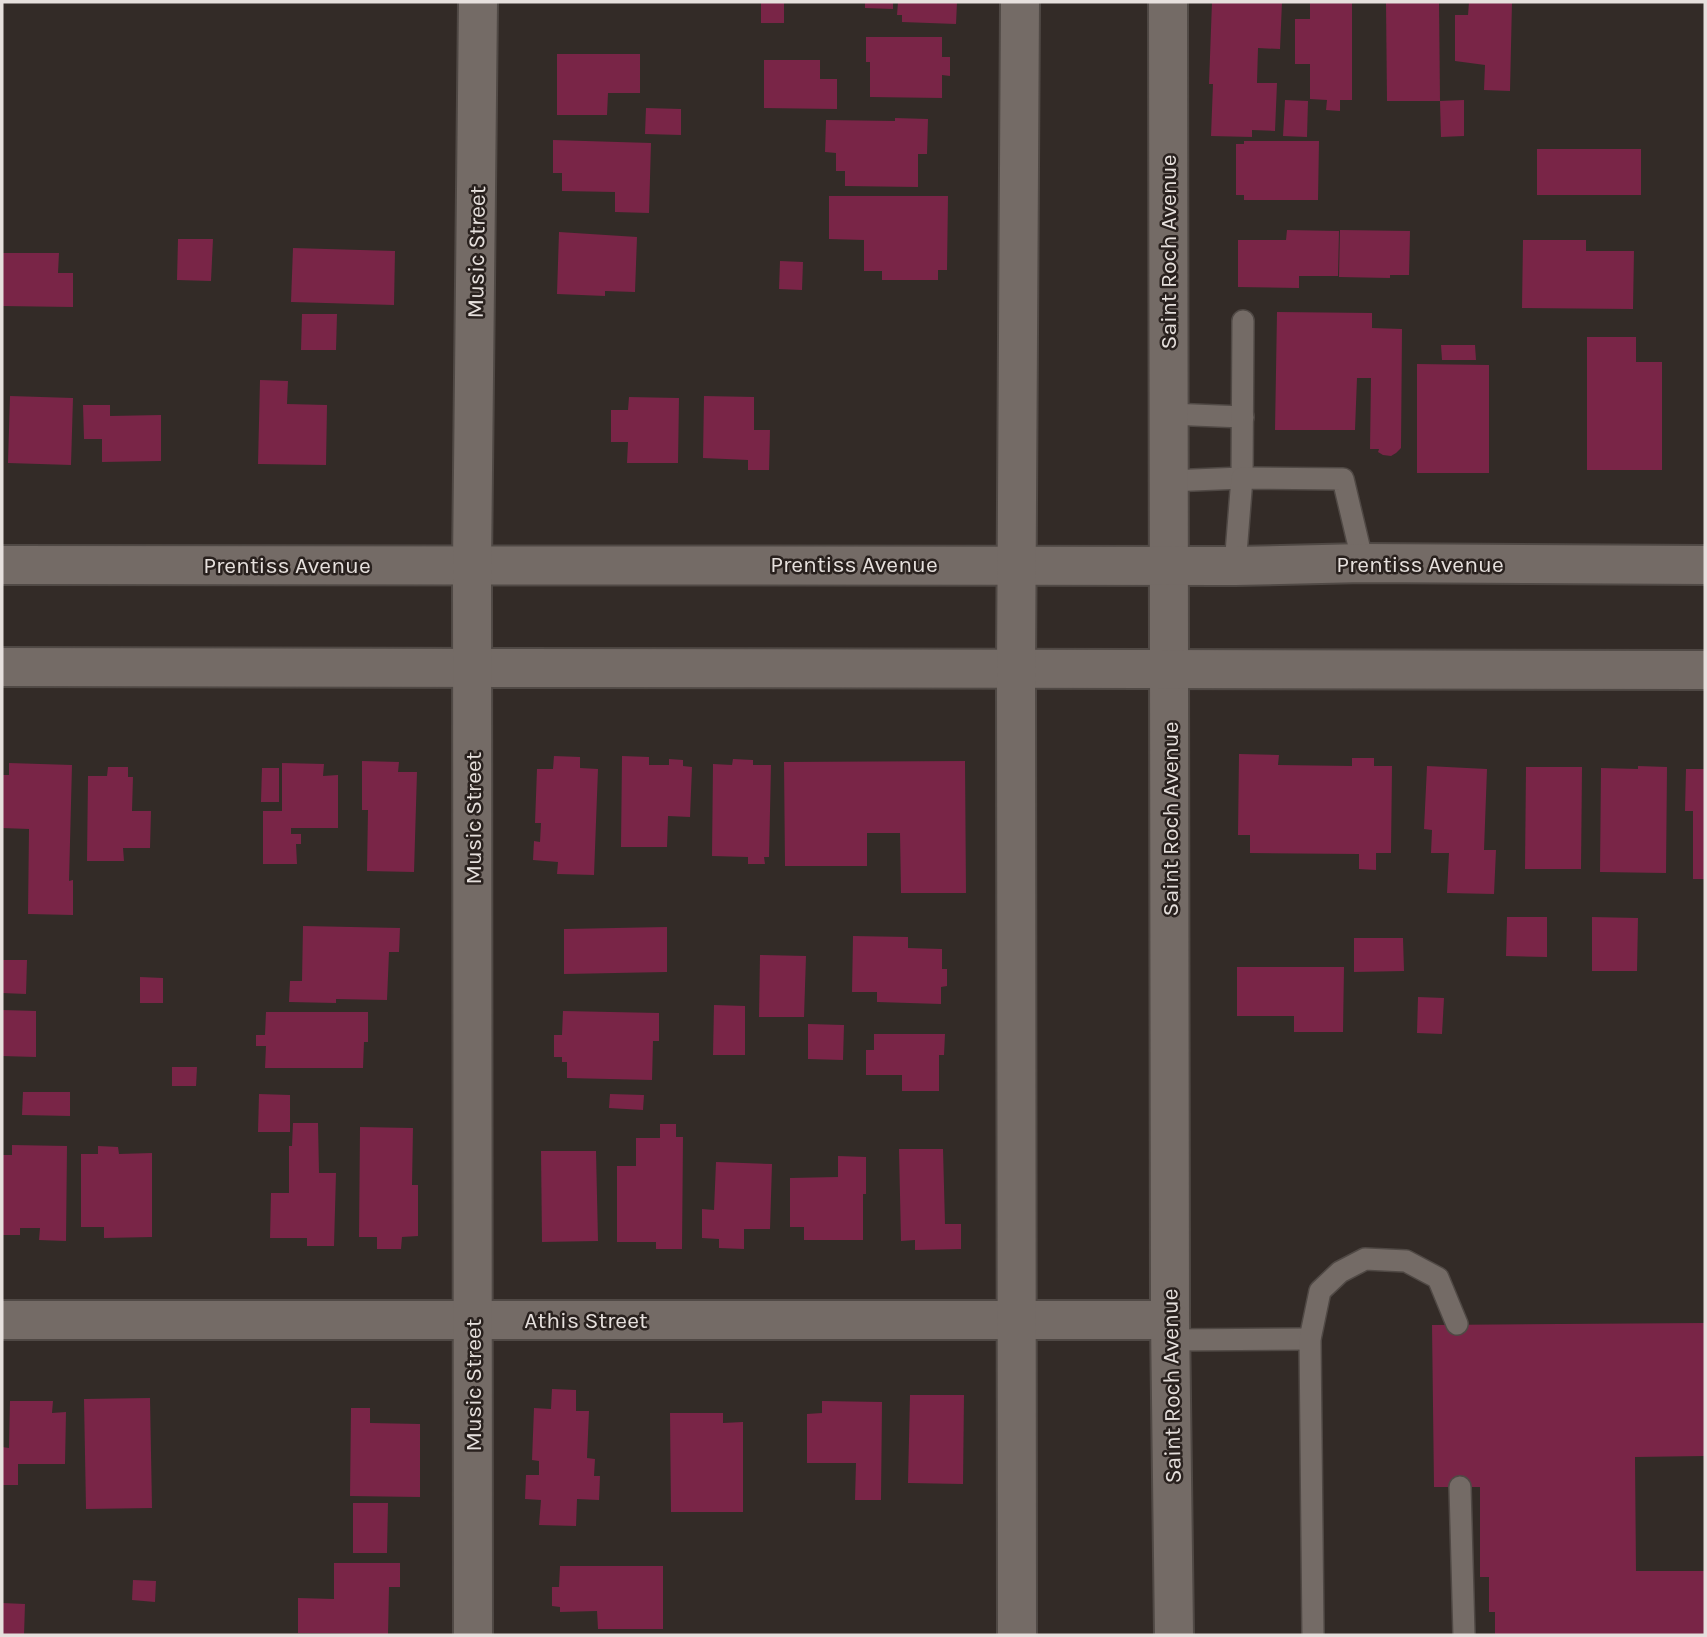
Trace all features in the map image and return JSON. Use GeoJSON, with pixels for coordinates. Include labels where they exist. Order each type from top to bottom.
{"type":"FeatureCollection","features":[{"type":"Feature","properties":{"kind":"street","name":"Music Street"},"geometry":{"type":"LineString","coordinates":[[473,1635],[472,565],[478,2]]}},
{"type":"Feature","properties":{"kind":"street"},"geometry":{"type":"LineString","coordinates":[[1017,1635],[1016,669],[1020,2]]}},
{"type":"Feature","properties":{"kind":"street","name":"Saint Roch Avenue"},"geometry":{"type":"LineString","coordinates":[[1168,2],[1174,1635]]}},
{"type":"Feature","properties":{"kind":"street","name":"Prentiss Avenue"},"geometry":{"type":"LineString","coordinates":[[2,565],[1705,565]]}},
{"type":"Feature","properties":{"kind":"street"},"geometry":{"type":"LineString","coordinates":[[2,667],[1705,670]]}},
{"type":"Feature","properties":{"kind":"street","name":"Athis Street"},"geometry":{"type":"LineString","coordinates":[[2,1320],[1017,1320],[1171,1330]]}},
{"type":"Feature","properties":{"kind":"lane"},"geometry":{"type":"LineString","coordinates":[[1235,566],[1242,478],[1243,321]]}},
{"type":"Feature","properties":{"kind":"lane"},"geometry":{"type":"LineString","coordinates":[[1169,414],[1243,417]]}},
{"type":"Feature","properties":{"kind":"lane"},"geometry":{"type":"LineString","coordinates":[[1169,481],[1242,478],[1343,479],[1363,563]]}},
{"type":"Feature","properties":{"kind":"lane"},"geometry":{"type":"LineString","coordinates":[[1313,1635],[1310,1339],[1320,1291],[1340,1272],[1365,1259],[1406,1261],[1438,1278],[1457,1324]]}},
{"type":"Feature","properties":{"kind":"lane"},"geometry":{"type":"LineString","coordinates":[[1171,1330],[1310,1339]]}},
{"type":"Feature","properties":{"kind":"lane"},"geometry":{"type":"LineString","coordinates":[[1460,1487],[1464,1635]]}},
{"type":"Feature","properties":{"kind":"building"},"geometry":{"type":"Polygon","coordinates":[[[761,2],[784,2],[784,23],[761,23],[761,2]]]}},
{"type":"Feature","properties":{"kind":"building"},"geometry":{"type":"Polygon","coordinates":[[[865,2],[893,2],[893,9],[865,8],[865,2]]]}},
{"type":"Feature","properties":{"kind":"building"},"geometry":{"type":"Polygon","coordinates":[[[898,2],[957,2],[956,24],[902,22],[902,15],[897,15],[898,2]]]}},
{"type":"Feature","properties":{"kind":"building"},"geometry":{"type":"Polygon","coordinates":[[[1212,2],[1282,2],[1280,49],[1258,48],[1257,83],[1277,83],[1275,131],[1252,130],[1252,137],[1211,136],[1213,84],[1209,84],[1212,2]]]}},
{"type":"Feature","properties":{"kind":"building"},"geometry":{"type":"Polygon","coordinates":[[[1310,2],[1352,2],[1352,100],[1340,100],[1340,111],[1326,110],[1327,100],[1310,99],[1310,64],[1295,64],[1295,19],[1310,19],[1310,2]]]}},
{"type":"Feature","properties":{"kind":"building"},"geometry":{"type":"Polygon","coordinates":[[[1386,2],[1439,2],[1440,101],[1387,101],[1386,2]]]}},
{"type":"Feature","properties":{"kind":"building"},"geometry":{"type":"Polygon","coordinates":[[[1469,2],[1512,2],[1510,91],[1484,90],[1485,65],[1455,61],[1455,15],[1468,15],[1469,2]]]}},
{"type":"Feature","properties":{"kind":"building"},"geometry":{"type":"Polygon","coordinates":[[[866,37],[942,37],[942,57],[950,57],[950,76],[942,75],[942,98],[870,97],[870,62],[866,62],[866,37]]]}},
{"type":"Feature","properties":{"kind":"building"},"geometry":{"type":"Polygon","coordinates":[[[557,54],[640,54],[640,93],[608,93],[607,115],[557,115],[557,54]]]}},
{"type":"Feature","properties":{"kind":"building"},"geometry":{"type":"Polygon","coordinates":[[[764,60],[820,60],[820,79],[837,79],[837,109],[764,108],[764,60]]]}},
{"type":"Feature","properties":{"kind":"building"},"geometry":{"type":"Polygon","coordinates":[[[1285,100],[1308,101],[1307,137],[1283,136],[1285,100]]]}},
{"type":"Feature","properties":{"kind":"building"},"geometry":{"type":"Polygon","coordinates":[[[1464,100],[1464,136],[1441,137],[1440,101],[1464,100]]]}},
{"type":"Feature","properties":{"kind":"building"},"geometry":{"type":"Polygon","coordinates":[[[646,108],[681,109],[681,135],[645,134],[646,108]]]}},
{"type":"Feature","properties":{"kind":"building"},"geometry":{"type":"Polygon","coordinates":[[[895,118],[928,119],[927,154],[918,154],[918,187],[845,186],[845,171],[836,171],[836,153],[825,152],[826,120],[895,121],[895,118]]]}},
{"type":"Feature","properties":{"kind":"building"},"geometry":{"type":"Polygon","coordinates":[[[553,140],[651,143],[649,213],[615,212],[615,192],[562,191],[562,173],[553,173],[553,140]]]}},
{"type":"Feature","properties":{"kind":"building"},"geometry":{"type":"Polygon","coordinates":[[[1244,141],[1319,141],[1318,200],[1244,200],[1244,195],[1236,195],[1236,144],[1244,144],[1244,141]]]}},
{"type":"Feature","properties":{"kind":"building"},"geometry":{"type":"Polygon","coordinates":[[[1537,149],[1641,149],[1641,195],[1537,195],[1537,149]]]}},
{"type":"Feature","properties":{"kind":"building"},"geometry":{"type":"Polygon","coordinates":[[[829,196],[948,196],[947,270],[938,270],[938,280],[882,280],[882,271],[864,271],[864,240],[829,239],[829,196]]]}},
{"type":"Feature","properties":{"kind":"building"},"geometry":{"type":"Polygon","coordinates":[[[1287,230],[1339,231],[1338,276],[1299,276],[1299,288],[1238,287],[1238,240],[1286,240],[1287,230]]]}},
{"type":"Feature","properties":{"kind":"building"},"geometry":{"type":"Polygon","coordinates":[[[1340,230],[1410,231],[1409,275],[1390,275],[1390,278],[1339,277],[1340,230]]]}},
{"type":"Feature","properties":{"kind":"building"},"geometry":{"type":"Polygon","coordinates":[[[559,232],[637,237],[635,292],[605,291],[605,296],[557,294],[559,232]]]}},
{"type":"Feature","properties":{"kind":"building"},"geometry":{"type":"Polygon","coordinates":[[[178,239],[213,239],[211,281],[177,280],[178,239]]]}},
{"type":"Feature","properties":{"kind":"building"},"geometry":{"type":"Polygon","coordinates":[[[1523,240],[1586,240],[1586,251],[1634,251],[1633,309],[1522,308],[1523,240]]]}},
{"type":"Feature","properties":{"kind":"building"},"geometry":{"type":"Polygon","coordinates":[[[293,248],[395,251],[394,305],[291,302],[293,248]]]}},
{"type":"Feature","properties":{"kind":"building"},"geometry":{"type":"Polygon","coordinates":[[[2,253],[59,253],[58,273],[73,273],[73,307],[2,306],[2,253]]]}},
{"type":"Feature","properties":{"kind":"building"},"geometry":{"type":"Polygon","coordinates":[[[780,261],[803,262],[802,290],[779,289],[780,261]]]}},
{"type":"Feature","properties":{"kind":"building"},"geometry":{"type":"Polygon","coordinates":[[[1277,312],[1372,313],[1372,328],[1402,329],[1401,448],[1396,453],[1391,456],[1383,455],[1378,452],[1379,449],[1370,449],[1371,378],[1357,378],[1355,430],[1275,430],[1277,312]]]}},
{"type":"Feature","properties":{"kind":"building"},"geometry":{"type":"Polygon","coordinates":[[[302,314],[337,314],[336,350],[301,350],[302,314]]]}},
{"type":"Feature","properties":{"kind":"building"},"geometry":{"type":"Polygon","coordinates":[[[1587,337],[1636,337],[1636,362],[1662,362],[1662,470],[1587,470],[1587,337]]]}},
{"type":"Feature","properties":{"kind":"building"},"geometry":{"type":"Polygon","coordinates":[[[1441,345],[1475,345],[1476,360],[1442,360],[1441,345]]]}},
{"type":"Feature","properties":{"kind":"building"},"geometry":{"type":"Polygon","coordinates":[[[1417,364],[1489,365],[1489,473],[1417,473],[1417,364]]]}},
{"type":"Feature","properties":{"kind":"building"},"geometry":{"type":"Polygon","coordinates":[[[260,380],[288,381],[287,404],[327,405],[326,465],[258,464],[260,380]]]}},
{"type":"Feature","properties":{"kind":"building"},"geometry":{"type":"Polygon","coordinates":[[[10,396],[73,398],[71,465],[8,463],[10,396]]]}},
{"type":"Feature","properties":{"kind":"building"},"geometry":{"type":"Polygon","coordinates":[[[704,396],[754,397],[754,430],[770,430],[769,470],[748,470],[748,460],[703,458],[704,396]]]}},
{"type":"Feature","properties":{"kind":"building"},"geometry":{"type":"Polygon","coordinates":[[[629,397],[679,398],[678,463],[627,463],[628,442],[611,442],[611,410],[628,410],[629,397]]]}},
{"type":"Feature","properties":{"kind":"building"},"geometry":{"type":"Polygon","coordinates":[[[83,405],[110,405],[110,416],[161,415],[161,461],[102,462],[102,439],[84,439],[83,405]]]}},
{"type":"Feature","properties":{"kind":"building"},"geometry":{"type":"Polygon","coordinates":[[[1239,754],[1279,755],[1278,765],[1352,766],[1352,758],[1374,758],[1374,766],[1392,766],[1391,853],[1376,853],[1376,870],[1359,869],[1359,854],[1250,853],[1250,835],[1238,835],[1239,754]]]}},
{"type":"Feature","properties":{"kind":"building"},"geometry":{"type":"Polygon","coordinates":[[[554,756],[580,757],[580,768],[598,769],[594,875],[557,874],[558,862],[533,860],[534,841],[540,842],[541,823],[535,823],[537,769],[553,769],[554,756]]]}},
{"type":"Feature","properties":{"kind":"building"},"geometry":{"type":"Polygon","coordinates":[[[622,756],[649,757],[649,765],[669,765],[669,759],[683,760],[683,766],[692,767],[690,817],[668,816],[667,847],[621,847],[622,756]]]}},
{"type":"Feature","properties":{"kind":"building"},"geometry":{"type":"Polygon","coordinates":[[[733,759],[753,760],[753,765],[771,765],[769,857],[764,857],[765,864],[748,864],[748,857],[712,856],[713,764],[732,765],[733,759]]]}},
{"type":"Feature","properties":{"kind":"building"},"geometry":{"type":"Polygon","coordinates":[[[362,761],[399,762],[398,772],[417,772],[414,872],[367,871],[368,810],[362,810],[362,761]]]}},
{"type":"Feature","properties":{"kind":"building"},"geometry":{"type":"Polygon","coordinates":[[[965,761],[966,893],[901,893],[900,833],[867,833],[867,866],[785,866],[784,762],[965,761]]]}},
{"type":"Feature","properties":{"kind":"building"},"geometry":{"type":"Polygon","coordinates":[[[9,763],[72,765],[69,881],[73,880],[73,915],[28,914],[29,829],[2,828],[2,775],[9,775],[9,763]]]}},
{"type":"Feature","properties":{"kind":"building"},"geometry":{"type":"Polygon","coordinates":[[[282,763],[324,764],[323,776],[338,775],[338,828],[291,828],[291,834],[301,834],[301,844],[296,844],[297,864],[263,864],[263,811],[282,811],[282,763]]]}},
{"type":"Feature","properties":{"kind":"building"},"geometry":{"type":"Polygon","coordinates":[[[1427,766],[1487,769],[1484,850],[1496,850],[1494,894],[1447,893],[1449,853],[1431,853],[1432,830],[1424,829],[1427,766]]]}},
{"type":"Feature","properties":{"kind":"building"},"geometry":{"type":"Polygon","coordinates":[[[1638,766],[1667,767],[1666,873],[1600,872],[1601,768],[1638,769],[1638,766]]]}},
{"type":"Feature","properties":{"kind":"building"},"geometry":{"type":"Polygon","coordinates":[[[108,767],[128,767],[128,777],[133,777],[132,811],[151,811],[150,848],[123,848],[124,861],[87,861],[88,776],[107,776],[108,767]]]}},
{"type":"Feature","properties":{"kind":"building"},"geometry":{"type":"Polygon","coordinates":[[[1526,767],[1582,767],[1581,869],[1525,869],[1526,767]]]}},
{"type":"Feature","properties":{"kind":"building"},"geometry":{"type":"Polygon","coordinates":[[[262,768],[279,768],[279,802],[261,802],[262,768]]]}},
{"type":"Feature","properties":{"kind":"building"},"geometry":{"type":"Polygon","coordinates":[[[1686,769],[1705,769],[1705,879],[1693,879],[1693,811],[1685,811],[1686,769]]]}},
{"type":"Feature","properties":{"kind":"building"},"geometry":{"type":"Polygon","coordinates":[[[1507,917],[1547,917],[1547,957],[1506,956],[1507,917]]]}},
{"type":"Feature","properties":{"kind":"building"},"geometry":{"type":"Polygon","coordinates":[[[1592,917],[1638,918],[1637,971],[1592,971],[1592,917]]]}},
{"type":"Feature","properties":{"kind":"building"},"geometry":{"type":"Polygon","coordinates":[[[303,926],[400,928],[399,952],[389,952],[387,1000],[289,1002],[290,981],[302,981],[303,926]]]}},
{"type":"Feature","properties":{"kind":"building"},"geometry":{"type":"Polygon","coordinates":[[[667,927],[667,972],[564,974],[564,929],[667,927]]]}},
{"type":"Feature","properties":{"kind":"building"},"geometry":{"type":"Polygon","coordinates":[[[853,936],[908,937],[908,948],[942,949],[942,969],[947,969],[947,986],[941,987],[941,1004],[877,1002],[877,992],[852,992],[853,936]]]}},
{"type":"Feature","properties":{"kind":"building"},"geometry":{"type":"Polygon","coordinates":[[[1354,938],[1403,938],[1404,971],[1354,972],[1354,938]]]}},
{"type":"Feature","properties":{"kind":"building"},"geometry":{"type":"Polygon","coordinates":[[[760,955],[806,956],[804,1017],[759,1017],[760,955]]]}},
{"type":"Feature","properties":{"kind":"building"},"geometry":{"type":"Polygon","coordinates":[[[2,960],[27,960],[26,994],[2,993],[2,960]]]}},
{"type":"Feature","properties":{"kind":"building"},"geometry":{"type":"Polygon","coordinates":[[[1237,967],[1344,967],[1343,1032],[1294,1032],[1294,1016],[1237,1016],[1237,967]]]}},
{"type":"Feature","properties":{"kind":"building"},"geometry":{"type":"Polygon","coordinates":[[[140,977],[163,978],[163,1003],[140,1003],[140,977]]]}},
{"type":"Feature","properties":{"kind":"building"},"geometry":{"type":"Polygon","coordinates":[[[1418,997],[1444,998],[1442,1034],[1417,1033],[1418,997]]]}},
{"type":"Feature","properties":{"kind":"building"},"geometry":{"type":"Polygon","coordinates":[[[714,1005],[745,1006],[745,1055],[713,1055],[714,1005]]]}},
{"type":"Feature","properties":{"kind":"building"},"geometry":{"type":"Polygon","coordinates":[[[2,1010],[36,1011],[36,1057],[2,1056],[2,1010]]]}},
{"type":"Feature","properties":{"kind":"building"},"geometry":{"type":"Polygon","coordinates":[[[563,1011],[659,1013],[659,1041],[653,1041],[652,1080],[567,1078],[567,1062],[562,1062],[562,1057],[554,1057],[554,1035],[562,1035],[563,1011]]]}},
{"type":"Feature","properties":{"kind":"building"},"geometry":{"type":"Polygon","coordinates":[[[266,1012],[368,1012],[368,1042],[364,1042],[363,1068],[265,1068],[266,1046],[256,1046],[256,1035],[265,1035],[266,1012]]]}},
{"type":"Feature","properties":{"kind":"building"},"geometry":{"type":"Polygon","coordinates":[[[808,1024],[844,1025],[843,1060],[808,1059],[808,1024]]]}},
{"type":"Feature","properties":{"kind":"building"},"geometry":{"type":"Polygon","coordinates":[[[874,1034],[945,1034],[944,1055],[939,1055],[939,1091],[902,1091],[902,1075],[866,1075],[866,1050],[874,1050],[874,1034]]]}},
{"type":"Feature","properties":{"kind":"building"},"geometry":{"type":"Polygon","coordinates":[[[172,1067],[197,1067],[196,1086],[172,1086],[172,1067]]]}},
{"type":"Feature","properties":{"kind":"building"},"geometry":{"type":"Polygon","coordinates":[[[23,1092],[70,1092],[70,1116],[22,1115],[23,1092]]]}},
{"type":"Feature","properties":{"kind":"building"},"geometry":{"type":"Polygon","coordinates":[[[259,1094],[290,1095],[290,1132],[258,1132],[259,1094]]]}},
{"type":"Feature","properties":{"kind":"building"},"geometry":{"type":"Polygon","coordinates":[[[610,1094],[644,1095],[643,1110],[609,1108],[610,1094]]]}},
{"type":"Feature","properties":{"kind":"building"},"geometry":{"type":"Polygon","coordinates":[[[293,1123],[318,1123],[319,1173],[336,1173],[334,1246],[307,1246],[307,1238],[270,1238],[271,1193],[289,1193],[289,1146],[292,1146],[293,1123]]]}},
{"type":"Feature","properties":{"kind":"building"},"geometry":{"type":"Polygon","coordinates":[[[660,1124],[676,1124],[676,1137],[683,1137],[682,1249],[656,1249],[656,1242],[617,1242],[617,1166],[636,1166],[636,1138],[660,1138],[660,1124]]]}},
{"type":"Feature","properties":{"kind":"building"},"geometry":{"type":"Polygon","coordinates":[[[360,1127],[413,1128],[412,1185],[418,1185],[418,1236],[402,1237],[401,1249],[377,1249],[377,1237],[359,1237],[360,1127]]]}},
{"type":"Feature","properties":{"kind":"building"},"geometry":{"type":"Polygon","coordinates":[[[12,1145],[67,1146],[66,1241],[39,1240],[40,1228],[20,1228],[20,1235],[2,1235],[2,1155],[12,1155],[12,1145]]]}},
{"type":"Feature","properties":{"kind":"building"},"geometry":{"type":"Polygon","coordinates":[[[98,1146],[118,1147],[119,1154],[152,1153],[152,1237],[104,1238],[104,1227],[81,1227],[81,1154],[98,1154],[98,1146]]]}},
{"type":"Feature","properties":{"kind":"building"},"geometry":{"type":"Polygon","coordinates":[[[899,1149],[943,1149],[945,1224],[961,1224],[961,1249],[915,1250],[915,1240],[901,1241],[899,1149]]]}},
{"type":"Feature","properties":{"kind":"building"},"geometry":{"type":"Polygon","coordinates":[[[541,1151],[596,1151],[598,1241],[542,1242],[541,1151]]]}},
{"type":"Feature","properties":{"kind":"building"},"geometry":{"type":"Polygon","coordinates":[[[838,1156],[866,1157],[863,1240],[804,1240],[804,1227],[790,1227],[790,1178],[838,1177],[838,1156]]]}},
{"type":"Feature","properties":{"kind":"building"},"geometry":{"type":"Polygon","coordinates":[[[716,1162],[772,1164],[770,1229],[744,1229],[744,1249],[719,1248],[719,1239],[702,1238],[702,1209],[714,1210],[716,1162]]]}},
{"type":"Feature","properties":{"kind":"building"},"geometry":{"type":"Polygon","coordinates":[[[1705,1323],[1705,1456],[1635,1457],[1636,1571],[1705,1571],[1705,1635],[1495,1635],[1495,1612],[1489,1612],[1489,1577],[1480,1577],[1480,1487],[1434,1487],[1432,1325],[1705,1323]]]}},
{"type":"Feature","properties":{"kind":"building"},"geometry":{"type":"Polygon","coordinates":[[[552,1389],[576,1390],[576,1411],[589,1411],[587,1458],[595,1459],[594,1476],[600,1476],[599,1500],[577,1499],[576,1526],[539,1525],[541,1500],[525,1499],[526,1475],[539,1475],[539,1461],[532,1460],[534,1408],[551,1409],[552,1389]]]}},
{"type":"Feature","properties":{"kind":"building"},"geometry":{"type":"Polygon","coordinates":[[[910,1395],[964,1395],[963,1484],[908,1483],[910,1395]]]}},
{"type":"Feature","properties":{"kind":"building"},"geometry":{"type":"Polygon","coordinates":[[[150,1398],[152,1508],[86,1509],[84,1399],[150,1398]]]}},
{"type":"Feature","properties":{"kind":"building"},"geometry":{"type":"Polygon","coordinates":[[[10,1401],[53,1401],[52,1413],[66,1412],[65,1464],[18,1464],[18,1485],[2,1485],[2,1447],[9,1448],[10,1401]]]}},
{"type":"Feature","properties":{"kind":"building"},"geometry":{"type":"Polygon","coordinates":[[[822,1401],[882,1402],[881,1500],[855,1500],[856,1463],[807,1463],[807,1414],[822,1413],[822,1401]]]}},
{"type":"Feature","properties":{"kind":"building"},"geometry":{"type":"Polygon","coordinates":[[[351,1408],[370,1408],[370,1423],[420,1424],[420,1497],[350,1496],[351,1408]]]}},
{"type":"Feature","properties":{"kind":"building"},"geometry":{"type":"Polygon","coordinates":[[[670,1413],[723,1413],[723,1423],[743,1422],[743,1512],[671,1512],[670,1413]]]}},
{"type":"Feature","properties":{"kind":"building"},"geometry":{"type":"Polygon","coordinates":[[[353,1503],[388,1503],[387,1553],[353,1553],[353,1503]]]}},
{"type":"Feature","properties":{"kind":"building"},"geometry":{"type":"Polygon","coordinates":[[[334,1563],[400,1563],[400,1587],[389,1587],[388,1634],[298,1633],[298,1598],[334,1599],[334,1563]]]}},
{"type":"Feature","properties":{"kind":"building"},"geometry":{"type":"Polygon","coordinates":[[[560,1566],[663,1566],[663,1629],[598,1629],[597,1611],[560,1612],[560,1607],[552,1606],[552,1587],[559,1587],[560,1566]]]}},
{"type":"Feature","properties":{"kind":"building"},"geometry":{"type":"Polygon","coordinates":[[[133,1580],[156,1581],[155,1602],[132,1600],[133,1580]]]}},
{"type":"Feature","properties":{"kind":"building"},"geometry":{"type":"Polygon","coordinates":[[[2,1603],[25,1604],[24,1635],[2,1635],[2,1603]]]}}]}
